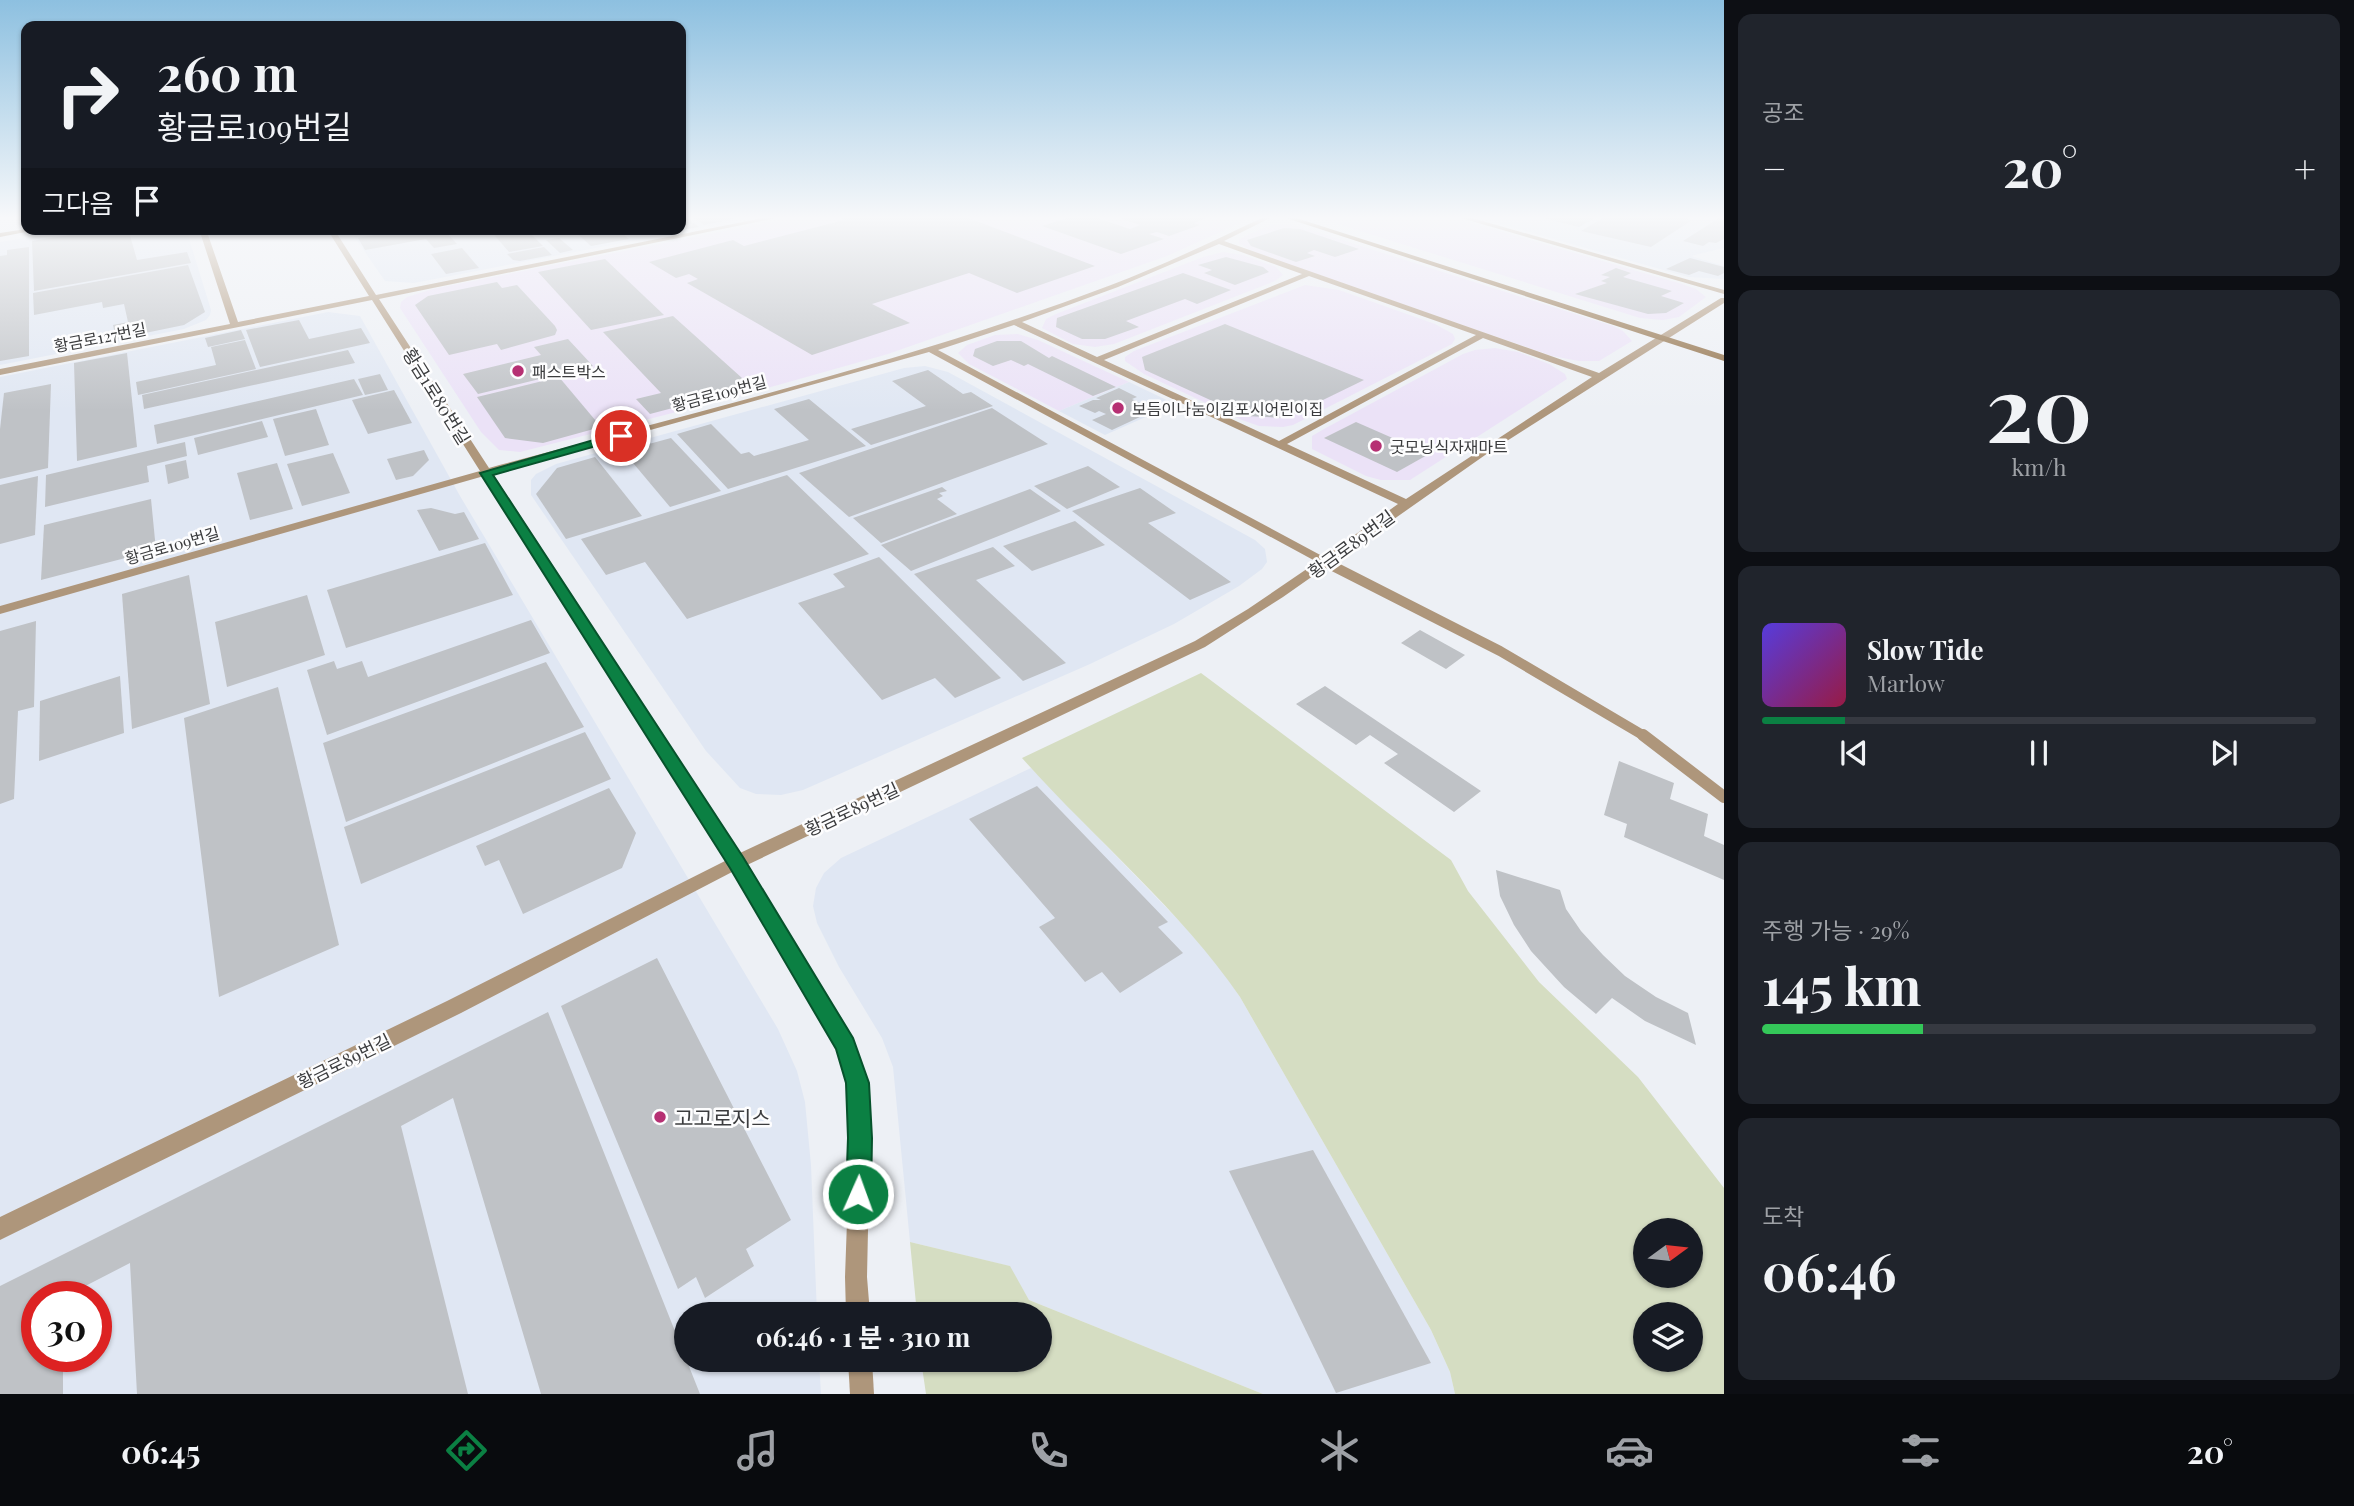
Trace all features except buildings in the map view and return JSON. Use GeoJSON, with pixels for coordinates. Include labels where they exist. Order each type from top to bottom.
{"type":"FeatureCollection","features":[{"type":"Feature","properties":{"kind":"street"},"geometry":{"type":"LineString","coordinates":[[220,281],[235,325]]}},
{"type":"Feature","properties":{"kind":"street","name":"황금1로80번길"},"geometry":{"type":"LineString","coordinates":[[363,281],[737,862],[845,1045],[857,1083],[860,1138],[857,1302]]}},
{"type":"Feature","properties":{"kind":"street","name":"황금로127번길"},"geometry":{"type":"LineString","coordinates":[[0,372],[459,281]]}},
{"type":"Feature","properties":{"kind":"street","name":"황금로109번길"},"geometry":{"type":"LineString","coordinates":[[0,610],[930,349],[1117,281]]}},
{"type":"Feature","properties":{"kind":"street"},"geometry":{"type":"LineString","coordinates":[[1097,359],[1290,281]]}},
{"type":"Feature","properties":{"kind":"street"},"geometry":{"type":"LineString","coordinates":[[1328,281],[1598,376]]}},
{"type":"Feature","properties":{"kind":"street"},"geometry":{"type":"LineString","coordinates":[[1491,281],[1666,336],[1724,350]]}},
{"type":"Feature","properties":{"kind":"street"},"geometry":{"type":"LineString","coordinates":[[1499,281],[1724,358]]}},
{"type":"Feature","properties":{"kind":"street"},"geometry":{"type":"LineString","coordinates":[[1686,281],[1724,292]]}},
{"type":"Feature","properties":{"kind":"street","name":"황금로89번길"},"geometry":{"type":"LineString","coordinates":[[0,1229],[454,1007],[737,862],[1200,644],[1253,614],[1406,504],[1598,376],[1724,300]]}},
{"type":"Feature","properties":{"kind":"street"},"geometry":{"type":"LineString","coordinates":[[1012,321],[1406,504]]}},
{"type":"Feature","properties":{"kind":"street"},"geometry":{"type":"LineString","coordinates":[[1280,444],[1482,336]]}},
{"type":"Feature","properties":{"kind":"street"},"geometry":{"type":"LineString","coordinates":[[930,349],[1325,562]]}},
{"type":"Feature","properties":{"kind":"street"},"geometry":{"type":"LineString","coordinates":[[861,1372],[862,1394]]}},
{"type":"Feature","properties":{"kind":"lane"},"geometry":{"type":"LineString","coordinates":[[1325,562],[1484,642],[1615,717],[1674,755],[1724,796]]}},
{"type":"Feature","properties":{"kind":"shaded area"},"geometry":{"type":"Polygon","coordinates":[[[0,281],[202,281],[211,310],[206,320],[184,329],[0,365],[0,281]]]}},
{"type":"Feature","properties":{"kind":"shaded area"},"geometry":{"type":"Polygon","coordinates":[[[386,281],[424,281],[414,283],[386,281]]]}},
{"type":"Feature","properties":{"kind":"shaded area"},"geometry":{"type":"Polygon","coordinates":[[[473,281],[1096,281],[888,354],[735,397],[520,452],[499,450],[481,432],[400,308],[401,302],[407,297],[473,281]]]}},
{"type":"Feature","properties":{"kind":"shaded area"},"geometry":{"type":"Polygon","coordinates":[[[1141,281],[1275,281],[1114,344],[1095,347],[1073,344],[1042,328],[1046,319],[1141,281]]]}},
{"type":"Feature","properties":{"kind":"shaded area"},"geometry":{"type":"Polygon","coordinates":[[[1337,281],[1471,281],[1613,326],[1623,331],[1632,341],[1599,361],[1579,361],[1552,356],[1337,281]]]}},
{"type":"Feature","properties":{"kind":"shaded area"},"geometry":{"type":"Polygon","coordinates":[[[1521,281],[1672,281],[1696,289],[1706,297],[1679,317],[1663,320],[1640,318],[1521,281]]]}},
{"type":"Feature","properties":{"kind":"shaded area"},"geometry":{"type":"Polygon","coordinates":[[[1305,285],[1339,290],[1435,324],[1453,334],[1455,339],[1452,344],[1293,425],[1283,427],[1259,426],[1242,420],[1144,374],[1125,361],[1125,357],[1134,351],[1305,285]]]}},
{"type":"Feature","properties":{"kind":"shaded area"},"geometry":{"type":"Polygon","coordinates":[[[328,312],[360,316],[460,496],[778,1029],[797,1071],[805,1102],[811,1165],[817,1302],[674,1302],[674,1372],[820,1372],[821,1394],[0,1394],[0,377],[328,312]]]}},
{"type":"Feature","properties":{"kind":"shaded area"},"geometry":{"type":"Polygon","coordinates":[[[1018,334],[1038,340],[1129,382],[1059,411],[969,364],[958,353],[967,345],[995,335],[1018,334]]]}},
{"type":"Feature","properties":{"kind":"shaded area"},"geometry":{"type":"Polygon","coordinates":[[[1495,348],[1518,352],[1549,364],[1565,374],[1567,379],[1410,480],[1381,480],[1366,476],[1312,449],[1312,436],[1324,429],[1463,354],[1495,348]]]}},
{"type":"Feature","properties":{"kind":"shaded area"},"geometry":{"type":"Polygon","coordinates":[[[925,366],[948,372],[1255,540],[1265,549],[1267,562],[1239,586],[1174,624],[1090,664],[803,790],[781,795],[756,794],[740,788],[706,751],[531,495],[531,480],[536,474],[556,464],[904,368],[925,366]]]}},
{"type":"Feature","properties":{"kind":"shaded area","name":"보듬이나눔이김포시어린이집"},"geometry":{"type":"Polygon","coordinates":[[[1129,382],[1175,404],[1105,435],[1059,411],[1129,382]]]}},
{"type":"Feature","properties":{"kind":"shaded area"},"geometry":{"type":"Polygon","coordinates":[[[1031,768],[1185,927],[1216,962],[1240,997],[1431,1330],[1450,1372],[1455,1394],[1263,1394],[1052,1309],[1052,1302],[1029,1300],[1009,1266],[910,1242],[893,1067],[882,1038],[839,967],[817,923],[813,906],[816,888],[824,873],[841,858],[1031,768]]]}},
{"type":"Feature","properties":{"kind":"green space"},"geometry":{"type":"Polygon","coordinates":[[[1201,673],[1451,860],[1468,891],[1539,982],[1638,1077],[1724,1188],[1724,1394],[1455,1394],[1450,1372],[1431,1330],[1240,997],[1216,964],[1163,904],[1022,758],[1201,673]]]}},
{"type":"Feature","properties":{"kind":"green space"},"geometry":{"type":"Polygon","coordinates":[[[910,1242],[1010,1266],[1029,1300],[1034,1302],[916,1302],[910,1242]]]}},
{"type":"Feature","properties":{"kind":"green space"},"geometry":{"type":"Polygon","coordinates":[[[1052,1309],[1263,1394],[926,1394],[923,1372],[1052,1372],[1052,1309]]]}},
{"type":"Feature","properties":{"kind":"place","name":"패스트박스"},"geometry":{"type":"Point","coordinates":[518,371]}},
{"type":"Feature","properties":{"kind":"place","name":"보듬이나눔이김포시어린이집"},"geometry":{"type":"Point","coordinates":[1118,408]}},
{"type":"Feature","properties":{"kind":"place","name":"굿모닝식자재마트"},"geometry":{"type":"Point","coordinates":[1376,446]}},
{"type":"Feature","properties":{"kind":"place","name":"고고로지스"},"geometry":{"type":"Point","coordinates":[660,1117]}},
{"type":"Feature","properties":{"kind":"route"},"geometry":{"type":"LineString","coordinates":[[621,436],[486,473],[737,862],[845,1045],[857,1083],[860,1138],[858,1194]]}}]}
